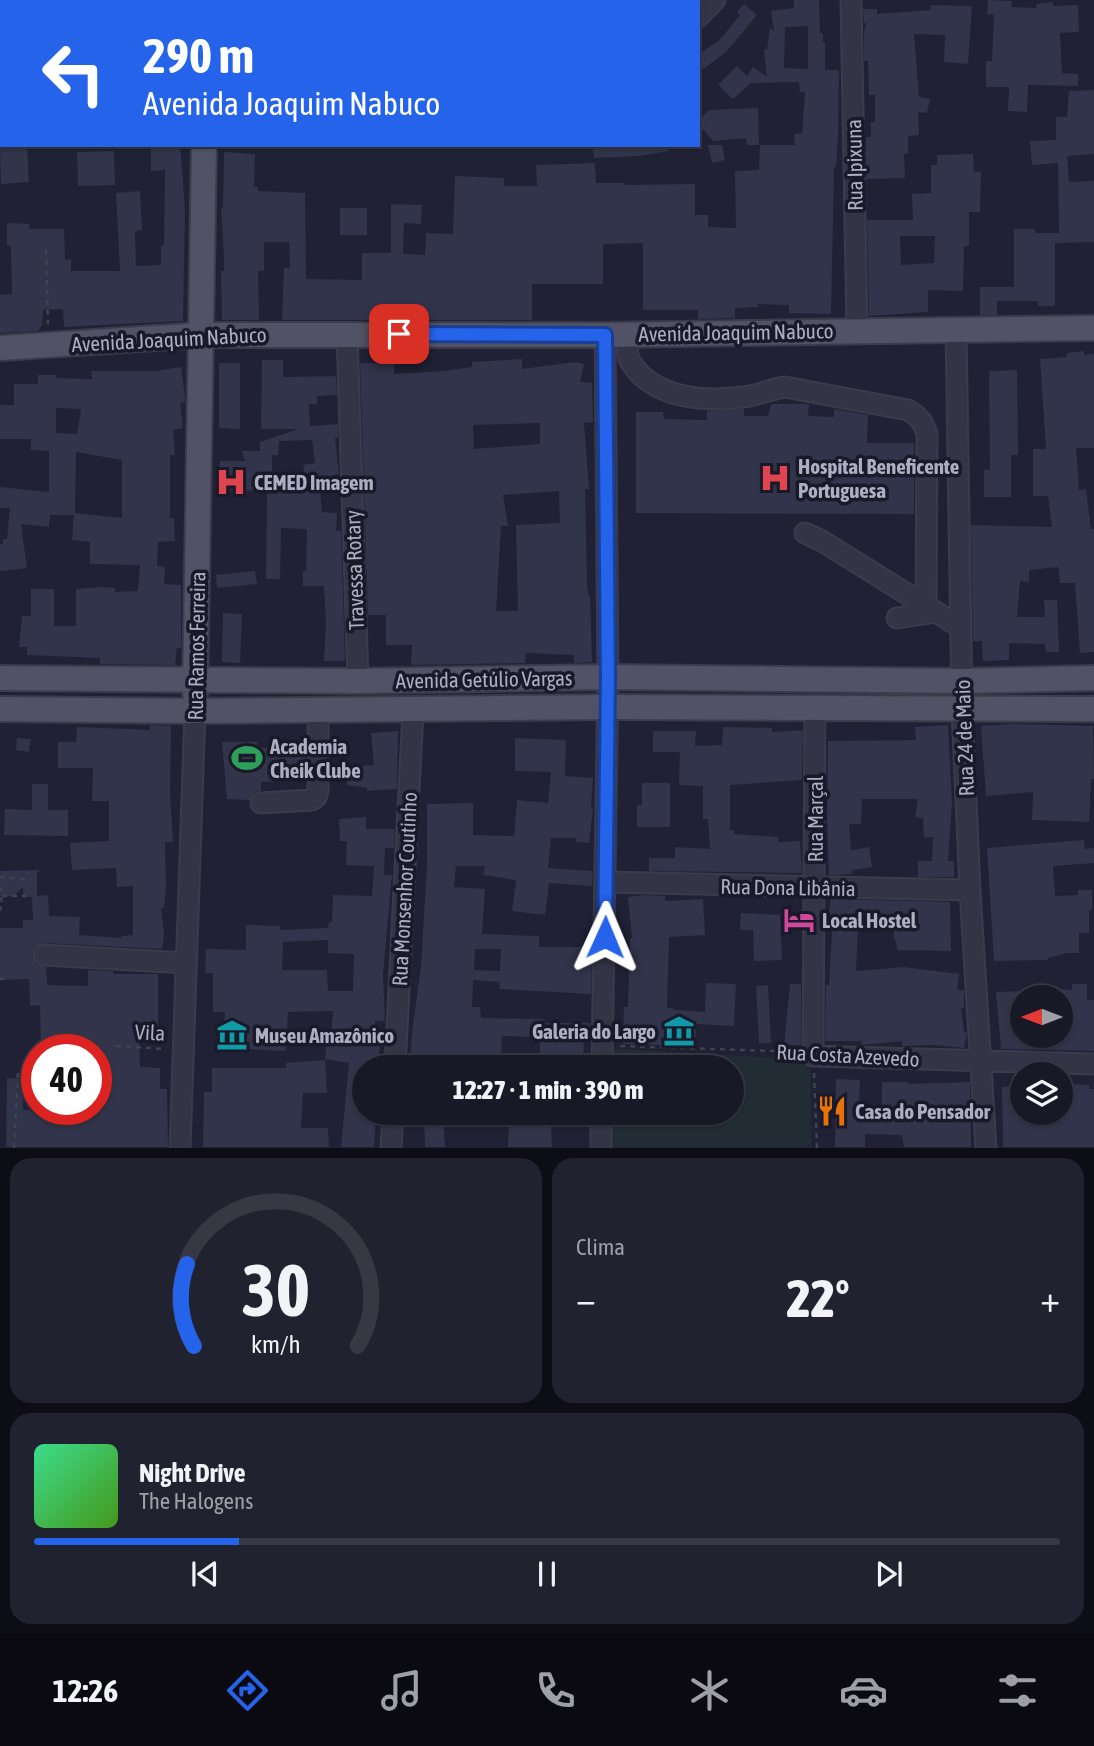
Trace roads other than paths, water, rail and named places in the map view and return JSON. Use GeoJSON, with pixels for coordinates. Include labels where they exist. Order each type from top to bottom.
{"type":"FeatureCollection","features":[{"type":"Feature","properties":{"kind":"main road","name":"Rua Ramos Ferreira"},"geometry":{"type":"LineString","coordinates":[[194,711],[204,147]]}},
{"type":"Feature","properties":{"kind":"main road","name":"Avenida Joaquim Nabuco"},"geometry":{"type":"LineString","coordinates":[[0,348],[202,335],[616,335],[1094,328]]}},
{"type":"Feature","properties":{"kind":"main road","name":"Avenida Getúlio Vargas"},"geometry":{"type":"LineString","coordinates":[[0,678],[358,681],[608,677],[961,681],[1094,678]]}},
{"type":"Feature","properties":{"kind":"main road","name":"Avenida Getúlio Vargas"},"geometry":{"type":"LineString","coordinates":[[0,709],[1094,709]]}},
{"type":"Feature","properties":{"kind":"street"},"geometry":{"type":"LineString","coordinates":[[700,15],[715,0]]}},
{"type":"Feature","properties":{"kind":"street","name":"Rua Ipixuna"},"geometry":{"type":"LineString","coordinates":[[851,0],[857,330]]}},
{"type":"Feature","properties":{"kind":"street","name":"Rua 24 de Maio"},"geometry":{"type":"LineString","coordinates":[[956,329],[962,709],[986,1147]]}},
{"type":"Feature","properties":{"kind":"street","name":"Travessa Rotary"},"geometry":{"type":"LineString","coordinates":[[347,334],[358,681]]}},
{"type":"Feature","properties":{"kind":"street"},"geometry":{"type":"LineString","coordinates":[[616,335],[630,361],[645,378],[668,392],[688,398],[745,397],[785,387],[908,410],[918,416],[927,434],[931,609]]}},
{"type":"Feature","properties":{"kind":"street"},"geometry":{"type":"LineString","coordinates":[[602,1055],[616,335]]}},
{"type":"Feature","properties":{"kind":"street"},"geometry":{"type":"LineString","coordinates":[[805,533],[960,627]]}},
{"type":"Feature","properties":{"kind":"street"},"geometry":{"type":"LineString","coordinates":[[897,618],[931,609]]}},
{"type":"Feature","properties":{"kind":"street","name":"Rua Marçal"},"geometry":{"type":"LineString","coordinates":[[813,1056],[815,708]]}},
{"type":"Feature","properties":{"kind":"street","name":"Rua Ramos Ferreira"},"geometry":{"type":"LineString","coordinates":[[180,1147],[194,711]]}},
{"type":"Feature","properties":{"kind":"street"},"geometry":{"type":"LineString","coordinates":[[261,803],[312,800],[316,797],[318,711]]}},
{"type":"Feature","properties":{"kind":"street","name":"Rua Monsenhor Coutinho"},"geometry":{"type":"LineString","coordinates":[[396,1055],[413,711]]}},
{"type":"Feature","properties":{"kind":"street","name":"Rua Dona Libânia"},"geometry":{"type":"LineString","coordinates":[[606,883],[970,890]]}},
{"type":"Feature","properties":{"kind":"street"},"geometry":{"type":"LineString","coordinates":[[44,955],[186,964]]}},
{"type":"Feature","properties":{"kind":"street","name":"Rua Costa Azevedo"},"geometry":{"type":"LineString","coordinates":[[813,1056],[1094,1064]]}},
{"type":"Feature","properties":{"kind":"street"},"geometry":{"type":"LineString","coordinates":[[391,1147],[392,1125]]}},
{"type":"Feature","properties":{"kind":"street"},"geometry":{"type":"LineString","coordinates":[[601,1125],[601,1147]]}},
{"type":"Feature","properties":{"kind":"place","name":"Hospital Beneficente Portuguesa"},"geometry":{"type":"Point","coordinates":[775,478]}},
{"type":"Feature","properties":{"kind":"place","name":"CEMED Imagem"},"geometry":{"type":"Point","coordinates":[231,482]}},
{"type":"Feature","properties":{"kind":"place","name":"Academia Cheik Clube"},"geometry":{"type":"Point","coordinates":[247,758]}},
{"type":"Feature","properties":{"kind":"place","name":"Local Hostel"},"geometry":{"type":"Point","coordinates":[799,920]}},
{"type":"Feature","properties":{"kind":"place","name":"Galeria do Largo"},"geometry":{"type":"Point","coordinates":[679,1031]}},
{"type":"Feature","properties":{"kind":"place","name":"Museu Amazônico"},"geometry":{"type":"Point","coordinates":[232,1035]}},
{"type":"Feature","properties":{"kind":"place","name":"Casa do Pensador"},"geometry":{"type":"Point","coordinates":[832,1111]}}]}
